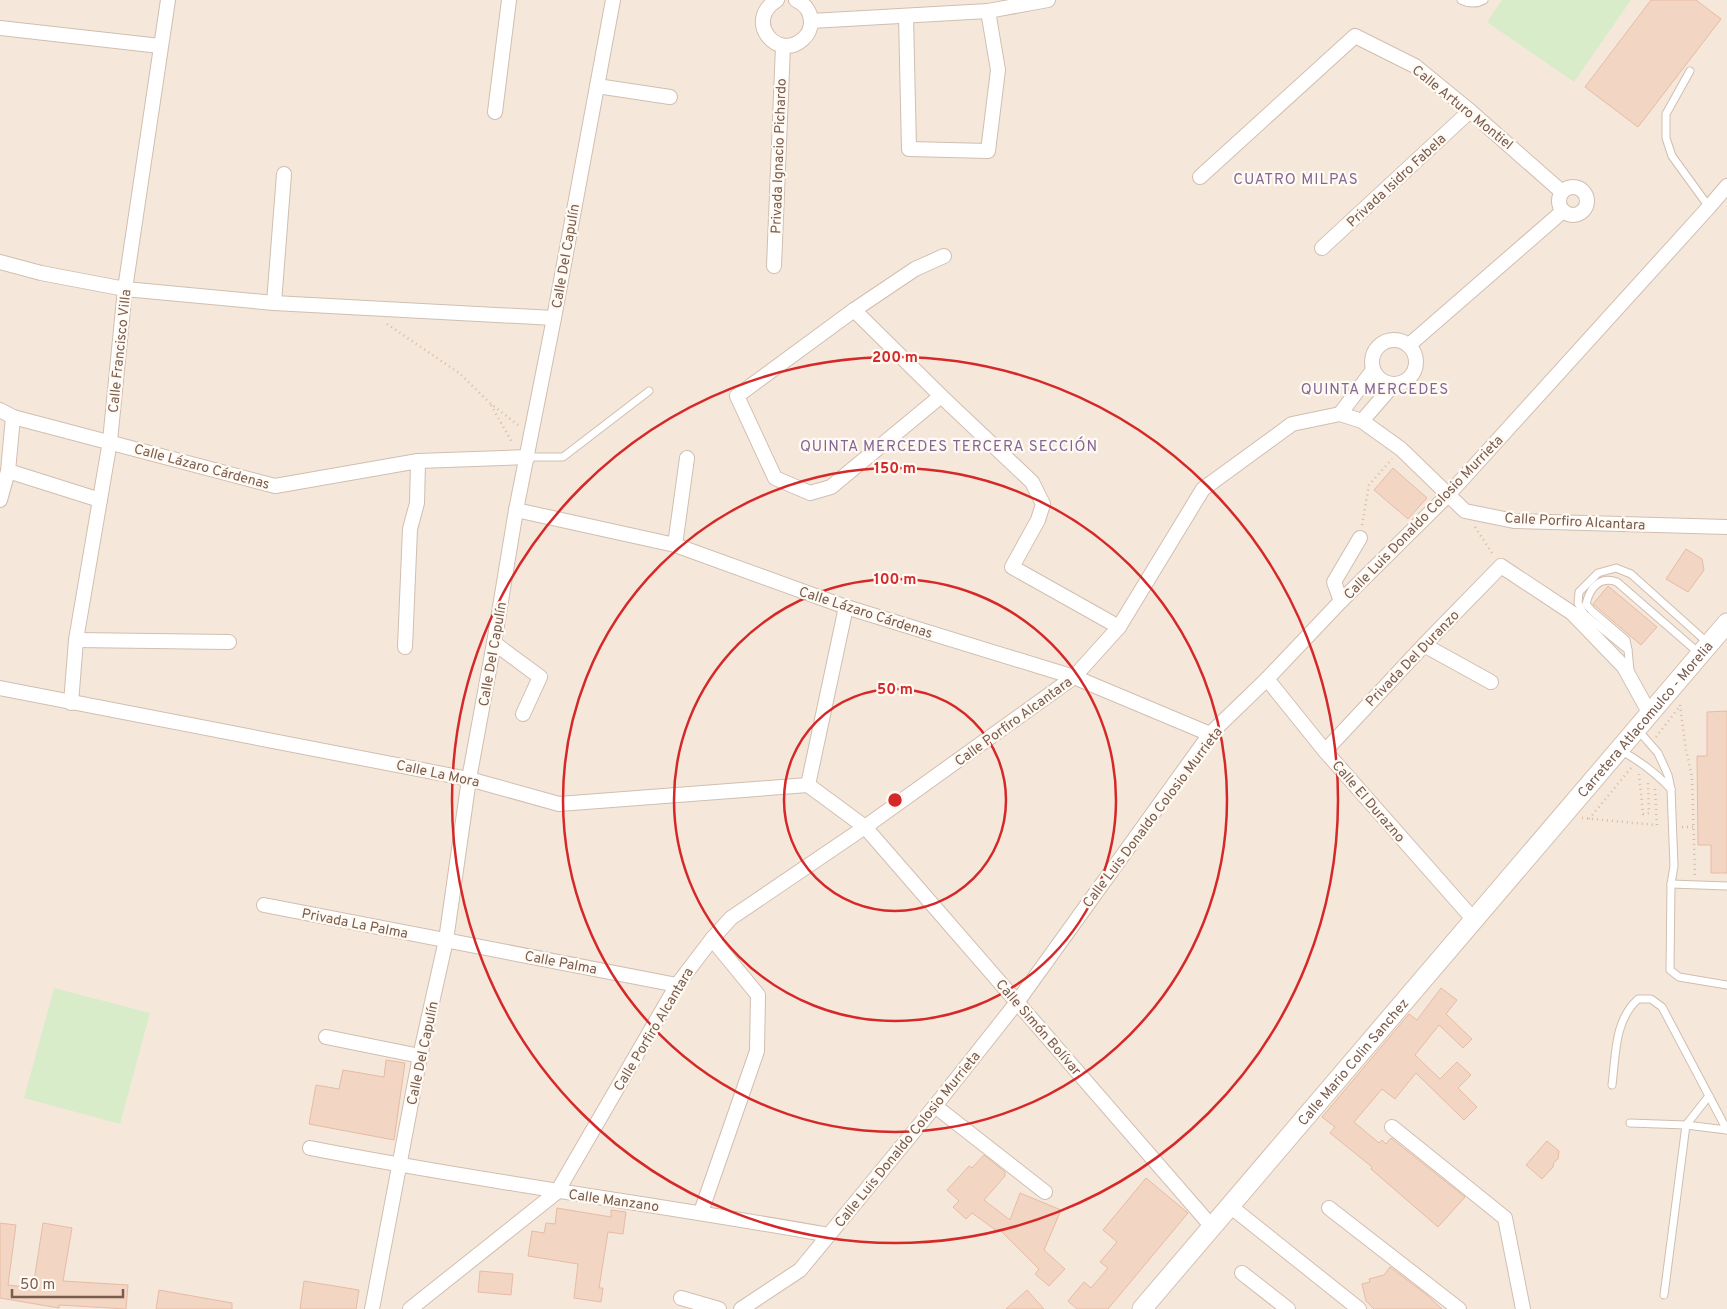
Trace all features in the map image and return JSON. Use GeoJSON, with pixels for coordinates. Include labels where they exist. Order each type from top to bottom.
{"type":"FeatureCollection","features":[{"type":"Feature","properties":{"kind":"main road","name":"Carretera Atlacomulco - Morelia"},"geometry":{"type":"LineString","coordinates":[[1564,815],[1727,623]]}},
{"type":"Feature","properties":{"kind":"main road","name":"Calle Mario Colin Sanchez"},"geometry":{"type":"LineString","coordinates":[[1142,1309],[1564,815]]}},
{"type":"Feature","properties":{"kind":"street","name":"Calle Francisco Villa"},"geometry":{"type":"LineString","coordinates":[[71,703],[76,640],[110,441],[124,289],[168,0]]}},
{"type":"Feature","properties":{"kind":"street"},"geometry":{"type":"LineString","coordinates":[[496,112],[510,0]]}},
{"type":"Feature","properties":{"kind":"street","name":"Calle Del Capulín"},"geometry":{"type":"LineString","coordinates":[[372,1309],[420,1056],[446,940],[469,779],[494,643],[524,458],[532,433],[613,0]]}},
{"type":"Feature","properties":{"kind":"street"},"geometry":{"type":"LineString","coordinates":[[772,1],[763,17],[763,25],[769,38],[782,46],[790,46],[807,35],[811,21],[805,7],[796,0]]}},
{"type":"Feature","properties":{"kind":"street"},"geometry":{"type":"LineString","coordinates":[[811,21],[988,11],[1048,0]]}},
{"type":"Feature","properties":{"kind":"street"},"geometry":{"type":"LineString","coordinates":[[906,16],[909,149],[988,151],[998,70],[988,11]]}},
{"type":"Feature","properties":{"kind":"street"},"geometry":{"type":"LineString","coordinates":[[0,28],[160,46]]}},
{"type":"Feature","properties":{"kind":"street","name":"Calle Arturo Montiel"},"geometry":{"type":"LineString","coordinates":[[1200,177],[1355,36],[1415,66],[1470,111],[1562,192]]}},
{"type":"Feature","properties":{"kind":"street","name":"Privada Ignacio Pichardo"},"geometry":{"type":"LineString","coordinates":[[774,266],[782,46]]}},
{"type":"Feature","properties":{"kind":"street"},"geometry":{"type":"LineString","coordinates":[[596,86],[670,97]]}},
{"type":"Feature","properties":{"kind":"street","name":"Privada Isidro Fabela"},"geometry":{"type":"LineString","coordinates":[[1322,248],[1470,111]]}},
{"type":"Feature","properties":{"kind":"street"},"geometry":{"type":"LineString","coordinates":[[274,303],[284,174]]}},
{"type":"Feature","properties":{"kind":"street","name":"Calle Luis Donaldo Colosio Murrieta"},"geometry":{"type":"LineString","coordinates":[[741,1309],[800,1270],[935,1106],[1018,1001],[1210,734],[1267,679],[1341,601],[1448,495],[1727,186]]}},
{"type":"Feature","properties":{"kind":"street"},"geometry":{"type":"LineString","coordinates":[[1574,187],[1580,189],[1585,194],[1587,200],[1586,207],[1581,212],[1575,215],[1563,211],[1559,205],[1559,198],[1562,192],[1574,187]]}},
{"type":"Feature","properties":{"kind":"street"},"geometry":{"type":"LineString","coordinates":[[1409,345],[1563,211]]}},
{"type":"Feature","properties":{"kind":"street"},"geometry":{"type":"LineString","coordinates":[[941,396],[831,487],[810,493],[775,478],[737,396],[854,310],[915,269],[944,256]]}},
{"type":"Feature","properties":{"kind":"street"},"geometry":{"type":"LineString","coordinates":[[0,262],[40,273],[124,289],[274,303],[554,318]]}},
{"type":"Feature","properties":{"kind":"street"},"geometry":{"type":"LineString","coordinates":[[854,310],[1032,482],[1043,504],[1038,520],[1012,567],[1119,627]]}},
{"type":"Feature","properties":{"kind":"street"},"geometry":{"type":"LineString","coordinates":[[1362,421],[1394,384],[1404,381],[1412,374],[1416,364],[1415,354],[1409,345],[1400,340],[1390,339],[1381,343],[1374,350],[1371,360],[1373,370],[1381,380],[1394,384]]}},
{"type":"Feature","properties":{"kind":"street"},"geometry":{"type":"LineString","coordinates":[[1340,414],[1373,370]]}},
{"type":"Feature","properties":{"kind":"street","name":"Calle Lázaro Cárdenas"},"geometry":{"type":"LineString","coordinates":[[0,410],[13,417],[275,486],[418,461],[524,458]]}},
{"type":"Feature","properties":{"kind":"street","name":"Calle Porfiro Alcantara"},"geometry":{"type":"LineString","coordinates":[[410,1309],[557,1192],[677,985],[712,939],[731,918],[865,827],[1074,677],[1119,627],[1203,489],[1292,424],[1340,414],[1362,421],[1401,449],[1465,511],[1514,521],[1727,526]]}},
{"type":"Feature","properties":{"kind":"street"},"geometry":{"type":"LineString","coordinates":[[0,500],[8,471],[13,417]]}},
{"type":"Feature","properties":{"kind":"street"},"geometry":{"type":"LineString","coordinates":[[675,545],[687,458]]}},
{"type":"Feature","properties":{"kind":"street"},"geometry":{"type":"LineString","coordinates":[[405,647],[410,529],[418,503],[418,461]]}},
{"type":"Feature","properties":{"kind":"street"},"geometry":{"type":"LineString","coordinates":[[8,471],[100,500]]}},
{"type":"Feature","properties":{"kind":"street","name":"Calle Lázaro Cárdenas"},"geometry":{"type":"LineString","coordinates":[[516,510],[675,545],[846,607],[1074,677],[1210,734]]}},
{"type":"Feature","properties":{"kind":"street"},"geometry":{"type":"LineString","coordinates":[[1341,601],[1334,582],[1360,538]]}},
{"type":"Feature","properties":{"kind":"street"},"geometry":{"type":"LineString","coordinates":[[1502,566],[1572,613],[1624,667],[1650,714]]}},
{"type":"Feature","properties":{"kind":"street","name":"Privada Del Duranzo"},"geometry":{"type":"LineString","coordinates":[[1325,751],[1424,645],[1502,566]]}},
{"type":"Feature","properties":{"kind":"street"},"geometry":{"type":"LineString","coordinates":[[846,607],[808,784],[865,827]]}},
{"type":"Feature","properties":{"kind":"street"},"geometry":{"type":"LineString","coordinates":[[76,640],[229,642]]}},
{"type":"Feature","properties":{"kind":"street"},"geometry":{"type":"LineString","coordinates":[[494,643],[540,677],[522,714]]}},
{"type":"Feature","properties":{"kind":"street"},"geometry":{"type":"LineString","coordinates":[[1424,645],[1491,682]]}},
{"type":"Feature","properties":{"kind":"street","name":"Calle El Durazno"},"geometry":{"type":"LineString","coordinates":[[1267,679],[1325,751],[1474,920]]}},
{"type":"Feature","properties":{"kind":"street","name":"Calle La Mora"},"geometry":{"type":"LineString","coordinates":[[0,688],[469,779],[559,804],[808,784]]}},
{"type":"Feature","properties":{"kind":"street","name":"Calle Simón Bolívar"},"geometry":{"type":"LineString","coordinates":[[865,827],[1018,1001],[1212,1228]]}},
{"type":"Feature","properties":{"kind":"street","name":"Privada La Palma"},"geometry":{"type":"LineString","coordinates":[[264,906],[446,940]]}},
{"type":"Feature","properties":{"kind":"street"},"geometry":{"type":"LineString","coordinates":[[701,1212],[757,1051],[758,995],[712,939]]}},
{"type":"Feature","properties":{"kind":"street","name":"Calle Palma"},"geometry":{"type":"LineString","coordinates":[[446,940],[677,985]]}},
{"type":"Feature","properties":{"kind":"street"},"geometry":{"type":"LineString","coordinates":[[326,1037],[420,1056]]}},
{"type":"Feature","properties":{"kind":"street"},"geometry":{"type":"LineString","coordinates":[[935,1106],[1045,1192]]}},
{"type":"Feature","properties":{"kind":"street"},"geometry":{"type":"LineString","coordinates":[[1392,1127],[1505,1218],[1523,1309]]}},
{"type":"Feature","properties":{"kind":"street","name":"Calle Manzano"},"geometry":{"type":"LineString","coordinates":[[310,1148],[557,1192],[701,1212],[829,1235]]}},
{"type":"Feature","properties":{"kind":"street"},"geometry":{"type":"LineString","coordinates":[[1230,1206],[1359,1309]]}},
{"type":"Feature","properties":{"kind":"street"},"geometry":{"type":"LineString","coordinates":[[1329,1208],[1459,1309]]}},
{"type":"Feature","properties":{"kind":"street"},"geometry":{"type":"LineString","coordinates":[[1242,1273],[1288,1309]]}},
{"type":"Feature","properties":{"kind":"street"},"geometry":{"type":"LineString","coordinates":[[681,1298],[719,1309]]}},
{"type":"Feature","properties":{"kind":"lane"},"geometry":{"type":"LineString","coordinates":[[1461,0],[1479,3],[1484,0]]}},
{"type":"Feature","properties":{"kind":"lane"},"geometry":{"type":"LineString","coordinates":[[1690,71],[1666,114],[1666,138],[1672,156],[1709,207]]}},
{"type":"Feature","properties":{"kind":"lane"},"geometry":{"type":"LineString","coordinates":[[524,458],[563,457],[649,392]]}},
{"type":"Feature","properties":{"kind":"lane"},"geometry":{"type":"LineString","coordinates":[[1628,650],[1584,614],[1578,603],[1579,592],[1598,573],[1616,568],[1631,574],[1705,649]]}},
{"type":"Feature","properties":{"kind":"lane"},"geometry":{"type":"LineString","coordinates":[[1631,679],[1626,640],[1586,604],[1588,596],[1600,582],[1608,579],[1617,582],[1705,649]]}},
{"type":"Feature","properties":{"kind":"lane"},"geometry":{"type":"LineString","coordinates":[[1637,729],[1658,752],[1668,775],[1671,789],[1674,866],[1671,884],[1670,970],[1679,977],[1727,985]]}},
{"type":"Feature","properties":{"kind":"lane"},"geometry":{"type":"LineString","coordinates":[[1619,750],[1638,760],[1671,789]]}},
{"type":"Feature","properties":{"kind":"lane"},"geometry":{"type":"LineString","coordinates":[[1671,884],[1727,886]]}},
{"type":"Feature","properties":{"kind":"lane"},"geometry":{"type":"LineString","coordinates":[[1612,1085],[1619,1028],[1628,1008],[1638,999],[1650,999],[1662,1007],[1727,1130]]}},
{"type":"Feature","properties":{"kind":"lane"},"geometry":{"type":"LineString","coordinates":[[1664,1295],[1686,1125],[1709,1096]]}},
{"type":"Feature","properties":{"kind":"lane"},"geometry":{"type":"LineString","coordinates":[[1630,1123],[1686,1125],[1727,1130]]}},
{"type":"Feature","properties":{"kind":"path"},"geometry":{"type":"LineString","coordinates":[[379,309],[386,323],[459,373],[491,404],[516,424],[532,433]]}},
{"type":"Feature","properties":{"kind":"path"},"geometry":{"type":"LineString","coordinates":[[491,404],[524,458]]}},
{"type":"Feature","properties":{"kind":"path"},"geometry":{"type":"LineString","coordinates":[[1360,538],[1369,485],[1401,449]]}},
{"type":"Feature","properties":{"kind":"path"},"geometry":{"type":"LineString","coordinates":[[1465,511],[1502,566]]}},
{"type":"Feature","properties":{"kind":"path"},"geometry":{"type":"LineString","coordinates":[[1676,684],[1692,777],[1695,886]]}},
{"type":"Feature","properties":{"kind":"path"},"geometry":{"type":"LineString","coordinates":[[1639,771],[1642,814],[1649,813],[1648,783],[1655,783],[1657,825]]}},
{"type":"Feature","properties":{"kind":"path"},"geometry":{"type":"LineString","coordinates":[[1603,821],[1651,825]]}},
{"type":"Feature","properties":{"kind":"shaded area"},"geometry":{"type":"Polygon","coordinates":[[[0,0],[1727,0],[1727,1309],[0,1309],[0,0]]]}},
{"type":"Feature","properties":{"kind":"green space"},"geometry":{"type":"Polygon","coordinates":[[[1502,0],[1631,0],[1574,82],[1487,22],[1502,0]]]}},
{"type":"Feature","properties":{"kind":"green space"},"geometry":{"type":"Polygon","coordinates":[[[54,988],[150,1013],[120,1124],[24,1098],[54,988]]]}},
{"type":"Feature","properties":{"kind":"building"},"geometry":{"type":"Polygon","coordinates":[[[1651,0],[1696,0],[1721,19],[1638,127],[1585,87],[1651,0]]]}},
{"type":"Feature","properties":{"kind":"building"},"geometry":{"type":"Polygon","coordinates":[[[1393,468],[1427,498],[1408,519],[1374,490],[1393,468]]]}},
{"type":"Feature","properties":{"kind":"building"},"geometry":{"type":"Polygon","coordinates":[[[1686,549],[1702,559],[1704,570],[1688,592],[1666,579],[1686,549]]]}},
{"type":"Feature","properties":{"kind":"building"},"geometry":{"type":"Polygon","coordinates":[[[1608,586],[1657,627],[1641,645],[1593,604],[1608,586]]]}},
{"type":"Feature","properties":{"kind":"building"},"geometry":{"type":"Polygon","coordinates":[[[1727,711],[1727,873],[1711,873],[1711,845],[1698,845],[1697,756],[1707,756],[1707,712],[1727,711]]]}},
{"type":"Feature","properties":{"kind":"building"},"geometry":{"type":"Polygon","coordinates":[[[1441,988],[1457,1000],[1446,1014],[1472,1039],[1463,1048],[1439,1025],[1415,1055],[1440,1079],[1457,1062],[1471,1075],[1458,1088],[1477,1107],[1464,1120],[1416,1073],[1395,1099],[1382,1089],[1354,1122],[1379,1143],[1382,1140],[1386,1144],[1391,1138],[1465,1197],[1438,1227],[1371,1169],[1372,1167],[1330,1133],[1335,1127],[1322,1117],[1409,1014],[1417,1020],[1441,988]]]}},
{"type":"Feature","properties":{"kind":"building"},"geometry":{"type":"Polygon","coordinates":[[[386,1060],[405,1063],[394,1140],[309,1124],[316,1085],[339,1089],[343,1070],[384,1077],[386,1060]]]}},
{"type":"Feature","properties":{"kind":"building"},"geometry":{"type":"Polygon","coordinates":[[[1547,1141],[1559,1151],[1558,1159],[1542,1179],[1526,1165],[1547,1141]]]}},
{"type":"Feature","properties":{"kind":"building"},"geometry":{"type":"Polygon","coordinates":[[[984,1155],[1005,1172],[1005,1176],[984,1200],[1010,1220],[1020,1193],[1061,1210],[1044,1250],[1065,1269],[1049,1286],[1035,1274],[1039,1269],[999,1229],[997,1231],[972,1213],[966,1219],[953,1207],[959,1201],[947,1190],[969,1166],[972,1168],[984,1155]]]}},
{"type":"Feature","properties":{"kind":"building"},"geometry":{"type":"Polygon","coordinates":[[[1146,1178],[1188,1213],[1108,1309],[1077,1309],[1068,1301],[1084,1282],[1091,1288],[1108,1268],[1100,1262],[1117,1242],[1103,1230],[1146,1178]]]}},
{"type":"Feature","properties":{"kind":"building"},"geometry":{"type":"Polygon","coordinates":[[[557,1208],[611,1217],[611,1210],[626,1212],[623,1234],[608,1232],[599,1288],[603,1288],[601,1302],[574,1298],[578,1264],[528,1256],[532,1231],[544,1233],[546,1223],[555,1224],[557,1208]]]}},
{"type":"Feature","properties":{"kind":"building"},"geometry":{"type":"Polygon","coordinates":[[[0,1223],[16,1225],[8,1285],[33,1288],[43,1223],[72,1228],[63,1281],[128,1285],[126,1309],[59,1305],[59,1308],[0,1298],[0,1223]]]}},
{"type":"Feature","properties":{"kind":"building"},"geometry":{"type":"Polygon","coordinates":[[[1390,1267],[1442,1309],[1374,1309],[1366,1301],[1362,1284],[1370,1282],[1369,1279],[1384,1275],[1390,1267]]]}},
{"type":"Feature","properties":{"kind":"building"},"geometry":{"type":"Polygon","coordinates":[[[480,1271],[513,1274],[511,1295],[478,1292],[480,1271]]]}},
{"type":"Feature","properties":{"kind":"building"},"geometry":{"type":"Polygon","coordinates":[[[304,1281],[359,1290],[356,1309],[300,1309],[304,1281]]]}},
{"type":"Feature","properties":{"kind":"building"},"geometry":{"type":"Polygon","coordinates":[[[159,1290],[232,1303],[232,1309],[156,1309],[159,1290]]]}},
{"type":"Feature","properties":{"kind":"building"},"geometry":{"type":"Polygon","coordinates":[[[1027,1290],[1044,1309],[1006,1309],[1027,1290]]]}},
{"type":"Feature","properties":{"kind":"district","name":"CUATRO MILPAS"},"geometry":{"type":"Point","coordinates":[1296,179]}},
{"type":"Feature","properties":{"kind":"district","name":"QUINTA MERCEDES"},"geometry":{"type":"Point","coordinates":[1375,389]}},
{"type":"Feature","properties":{"kind":"district","name":"QUINTA MERCEDES TERCERA SECCIÓN"},"geometry":{"type":"Point","coordinates":[949,446]}}]}
